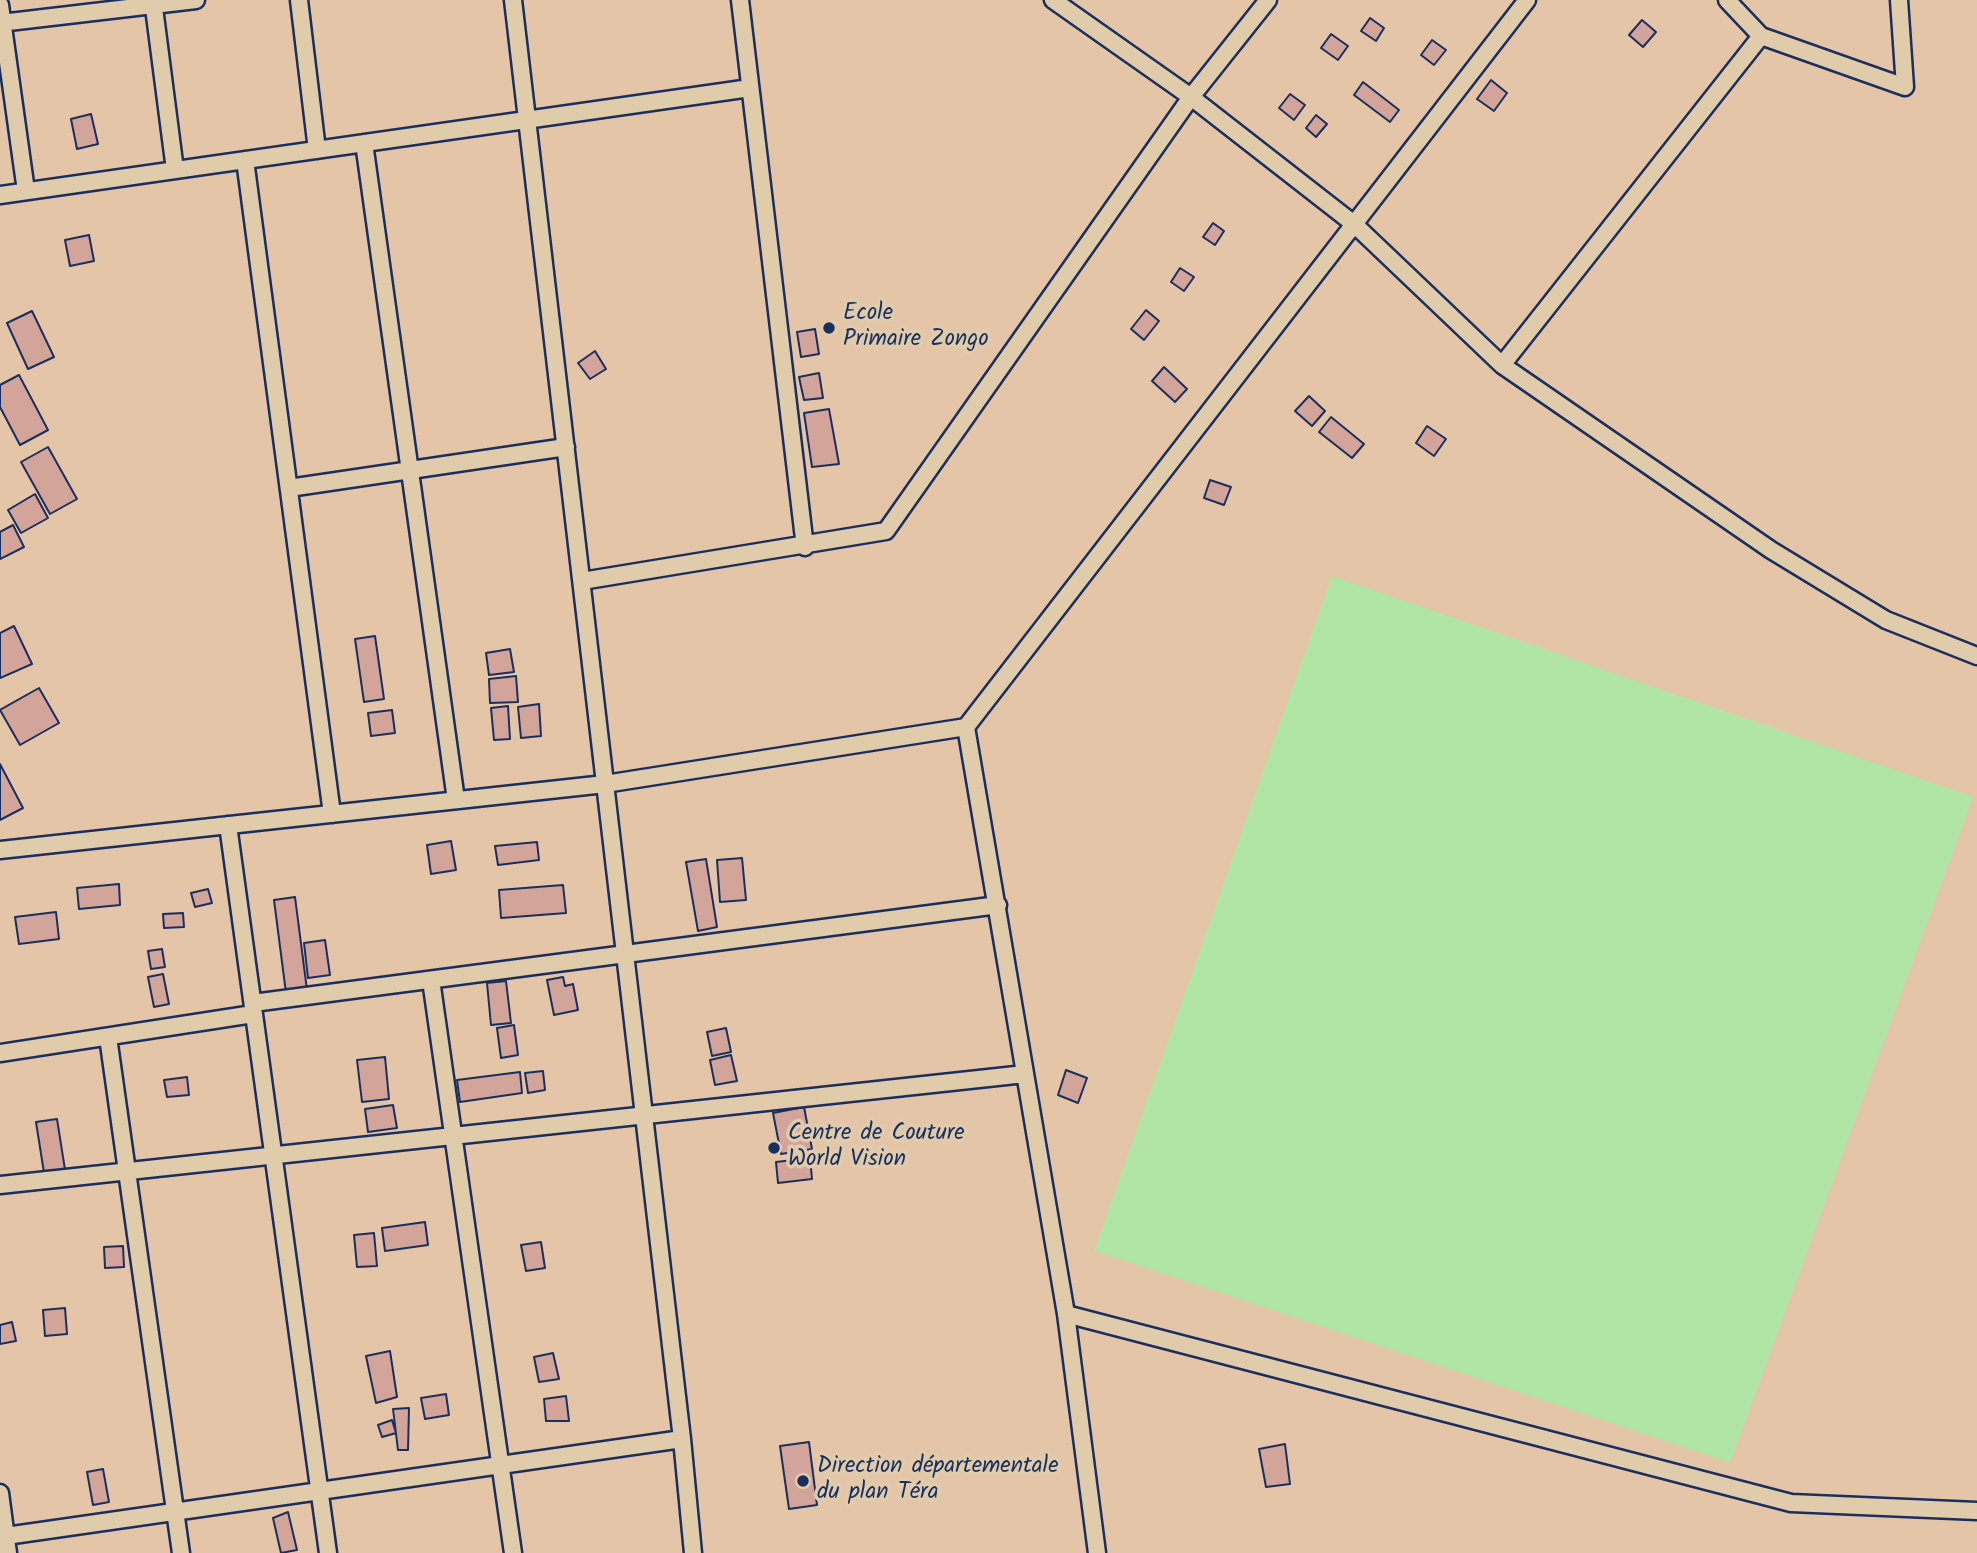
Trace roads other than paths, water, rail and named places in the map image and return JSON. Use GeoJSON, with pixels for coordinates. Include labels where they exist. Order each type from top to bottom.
{"type":"FeatureCollection","features":[{"type":"Feature","properties":{"kind":"street"},"geometry":{"type":"LineString","coordinates":[[1,23],[154,2],[196,0]]}},
{"type":"Feature","properties":{"kind":"street"},"geometry":{"type":"LineString","coordinates":[[299,0],[317,150]]}},
{"type":"Feature","properties":{"kind":"street"},"geometry":{"type":"LineString","coordinates":[[513,0],[682,1438],[693,1553]]}},
{"type":"Feature","properties":{"kind":"street"},"geometry":{"type":"LineString","coordinates":[[740,0],[805,547]]}},
{"type":"Feature","properties":{"kind":"street"},"geometry":{"type":"LineString","coordinates":[[1053,0],[1192,97],[1354,224],[1502,365],[1783,557],[1886,620],[1977,656]]}},
{"type":"Feature","properties":{"kind":"street"},"geometry":{"type":"LineString","coordinates":[[582,581],[805,547],[886,531],[1192,97],[1268,0]]}},
{"type":"Feature","properties":{"kind":"street"},"geometry":{"type":"LineString","coordinates":[[0,850],[606,784],[966,727],[1527,0]]}},
{"type":"Feature","properties":{"kind":"street"},"geometry":{"type":"LineString","coordinates":[[1727,0],[1761,36],[1905,87],[1899,0]]}},
{"type":"Feature","properties":{"kind":"street"},"geometry":{"type":"LineString","coordinates":[[154,2],[175,170]]}},
{"type":"Feature","properties":{"kind":"street"},"geometry":{"type":"LineString","coordinates":[[0,5],[26,191]]}},
{"type":"Feature","properties":{"kind":"street"},"geometry":{"type":"LineString","coordinates":[[1502,365],[1761,36]]}},
{"type":"Feature","properties":{"kind":"street"},"geometry":{"type":"LineString","coordinates":[[0,195],[750,89]]}},
{"type":"Feature","properties":{"kind":"street"},"geometry":{"type":"LineString","coordinates":[[364,143],[456,800]]}},
{"type":"Feature","properties":{"kind":"street"},"geometry":{"type":"LineString","coordinates":[[245,160],[332,814]]}},
{"type":"Feature","properties":{"kind":"street"},"geometry":{"type":"LineString","coordinates":[[289,488],[566,447]]}},
{"type":"Feature","properties":{"kind":"street"},"geometry":{"type":"LineString","coordinates":[[966,727],[1066,1314],[1097,1553]]}},
{"type":"Feature","properties":{"kind":"street"},"geometry":{"type":"LineString","coordinates":[[228,825],[328,1553]]}},
{"type":"Feature","properties":{"kind":"street"},"geometry":{"type":"LineString","coordinates":[[0,1053],[108,1037],[253,1009],[431,980],[998,905]]}},
{"type":"Feature","properties":{"kind":"street"},"geometry":{"type":"LineString","coordinates":[[431,980],[513,1553]]}},
{"type":"Feature","properties":{"kind":"street"},"geometry":{"type":"LineString","coordinates":[[108,1037],[181,1553]]}},
{"type":"Feature","properties":{"kind":"street"},"geometry":{"type":"LineString","coordinates":[[0,1185],[1025,1074]]}},
{"type":"Feature","properties":{"kind":"street"},"geometry":{"type":"LineString","coordinates":[[1066,1314],[1791,1503],[1977,1511]]}},
{"type":"Feature","properties":{"kind":"street"},"geometry":{"type":"LineString","coordinates":[[6,1536],[682,1438]]}},
{"type":"Feature","properties":{"kind":"street"},"geometry":{"type":"LineString","coordinates":[[0,1493],[8,1553]]}},
{"type":"Feature","properties":{"kind":"place","name":"Ecole Primaire Zongo"},"geometry":{"type":"Point","coordinates":[829,328]}},
{"type":"Feature","properties":{"kind":"place","name":"Centre de Couture World Vision"},"geometry":{"type":"Point","coordinates":[774,1148]}},
{"type":"Feature","properties":{"kind":"place","name":"Direction départementale du plan Téra"},"geometry":{"type":"Point","coordinates":[803,1481]}}]}
